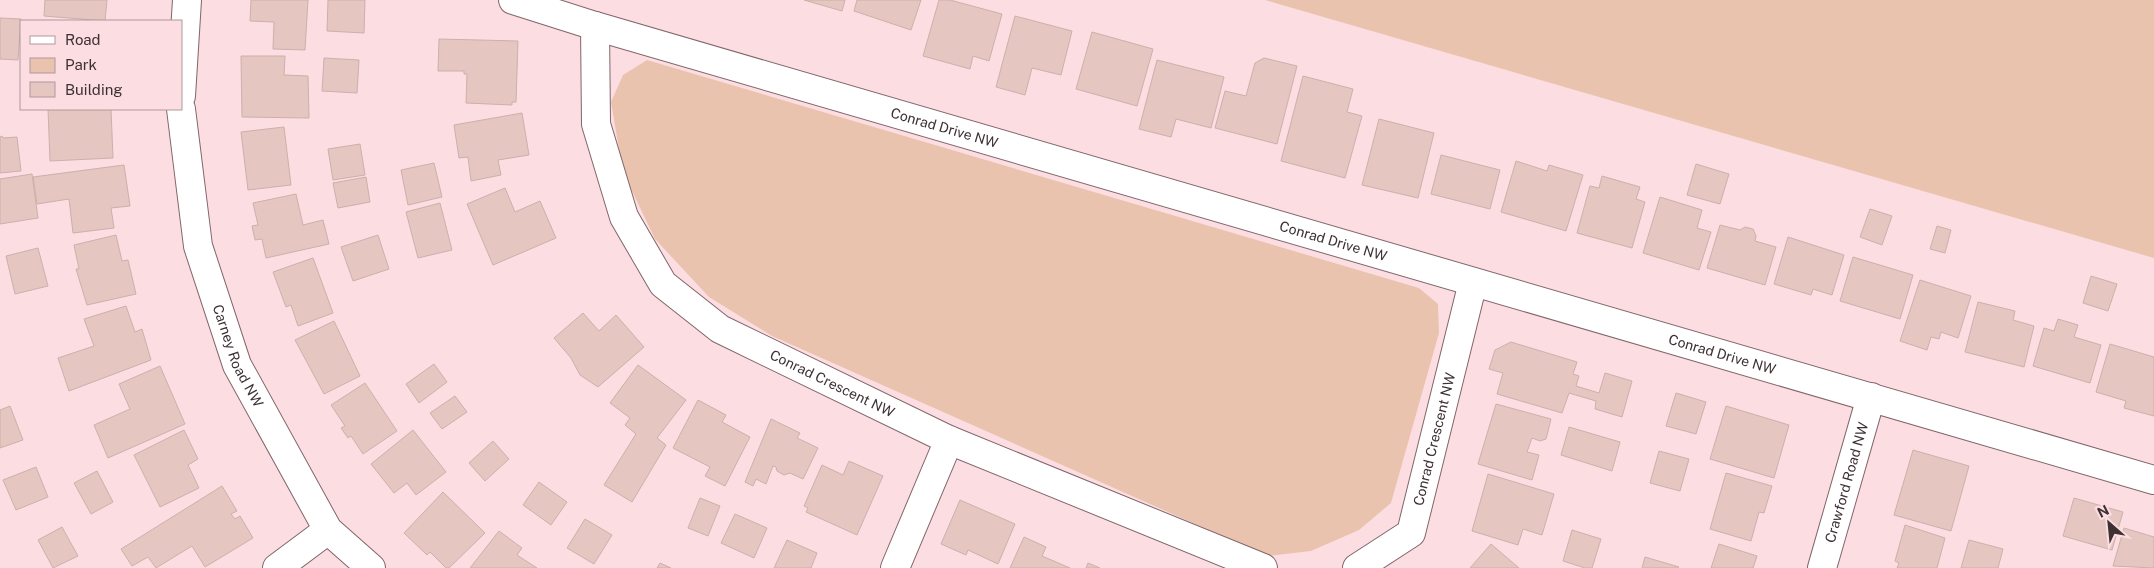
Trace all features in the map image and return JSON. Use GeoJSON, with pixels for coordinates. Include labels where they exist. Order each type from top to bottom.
{"type":"FeatureCollection","features":[{"type":"Feature","properties":{"kind":"street"},"geometry":{"type":"LineString","coordinates":[[182,80],[187,0]]}},
{"type":"Feature","properties":{"kind":"street","name":"Conrad Drive NW"},"geometry":{"type":"LineString","coordinates":[[513,0],[595,26],[2154,480]]}},
{"type":"Feature","properties":{"kind":"street","name":"Conrad Crescent NW"},"geometry":{"type":"LineString","coordinates":[[595,26],[596,124],[624,217],[663,284],[720,329],[949,440],[1263,568]]}},
{"type":"Feature","properties":{"kind":"street","name":"Carney Road NW"},"geometry":{"type":"LineString","coordinates":[[180,110],[198,246],[237,365],[328,530],[371,568]]}},
{"type":"Feature","properties":{"kind":"street","name":"Conrad Crescent NW"},"geometry":{"type":"LineString","coordinates":[[1358,568],[1411,533],[1473,282]]}},
{"type":"Feature","properties":{"kind":"street","name":"Crawford Road NW"},"geometry":{"type":"LineString","coordinates":[[1822,568],[1871,397]]}},
{"type":"Feature","properties":{"kind":"street"},"geometry":{"type":"LineString","coordinates":[[895,568],[949,440]]}},
{"type":"Feature","properties":{"kind":"street"},"geometry":{"type":"LineString","coordinates":[[277,568],[328,530]]}},
{"type":"Feature","properties":{"kind":"green space"},"geometry":{"type":"Polygon","coordinates":[[[1265,0],[2154,0],[2154,258],[1265,0]]]}},
{"type":"Feature","properties":{"kind":"green space"},"geometry":{"type":"Polygon","coordinates":[[[647,60],[1419,288],[1438,304],[1439,333],[1391,503],[1359,530],[1311,551],[1267,556],[772,336],[709,297],[655,239],[623,172],[611,102],[623,75],[647,60]]]}},
{"type":"Feature","properties":{"kind":"building"},"geometry":{"type":"Polygon","coordinates":[[[45,0],[107,0],[105,20],[44,16],[45,0]]]}},
{"type":"Feature","properties":{"kind":"building"},"geometry":{"type":"Polygon","coordinates":[[[251,0],[308,0],[305,50],[273,49],[274,22],[250,21],[251,0]]]}},
{"type":"Feature","properties":{"kind":"building"},"geometry":{"type":"Polygon","coordinates":[[[328,0],[365,0],[364,33],[327,31],[328,0]]]}},
{"type":"Feature","properties":{"kind":"building"},"geometry":{"type":"Polygon","coordinates":[[[804,0],[845,0],[842,11],[804,0]]]}},
{"type":"Feature","properties":{"kind":"building"},"geometry":{"type":"Polygon","coordinates":[[[857,0],[921,0],[911,30],[854,11],[857,0]]]}},
{"type":"Feature","properties":{"kind":"building"},"geometry":{"type":"Polygon","coordinates":[[[939,0],[950,0],[1002,14],[989,61],[973,56],[970,69],[923,56],[939,0]]]}},
{"type":"Feature","properties":{"kind":"building"},"geometry":{"type":"Polygon","coordinates":[[[1015,16],[1072,31],[1061,75],[1032,68],[1025,95],[996,87],[1015,16]]]}},
{"type":"Feature","properties":{"kind":"building"},"geometry":{"type":"Polygon","coordinates":[[[0,18],[21,19],[18,60],[0,59],[0,18]]]}},
{"type":"Feature","properties":{"kind":"building"},"geometry":{"type":"Polygon","coordinates":[[[1092,32],[1153,49],[1137,106],[1076,89],[1092,32]]]}},
{"type":"Feature","properties":{"kind":"building"},"geometry":{"type":"Polygon","coordinates":[[[439,39],[518,41],[516,102],[512,102],[512,105],[466,103],[467,74],[464,74],[464,71],[438,71],[439,39]]]}},
{"type":"Feature","properties":{"kind":"building"},"geometry":{"type":"Polygon","coordinates":[[[241,56],[285,56],[284,75],[308,76],[309,118],[242,117],[241,56]]]}},
{"type":"Feature","properties":{"kind":"building"},"geometry":{"type":"Polygon","coordinates":[[[324,58],[359,60],[357,93],[322,91],[324,58]]]}},
{"type":"Feature","properties":{"kind":"building"},"geometry":{"type":"Polygon","coordinates":[[[1264,58],[1297,66],[1277,144],[1215,128],[1225,91],[1246,96],[1255,63],[1264,58]]]}},
{"type":"Feature","properties":{"kind":"building"},"geometry":{"type":"Polygon","coordinates":[[[1157,60],[1224,77],[1211,128],[1176,119],[1171,137],[1139,129],[1157,60]]]}},
{"type":"Feature","properties":{"kind":"building"},"geometry":{"type":"Polygon","coordinates":[[[1303,76],[1353,89],[1347,112],[1362,116],[1345,178],[1281,161],[1303,76]]]}},
{"type":"Feature","properties":{"kind":"building"},"geometry":{"type":"Polygon","coordinates":[[[48,110],[111,110],[113,158],[50,161],[48,110]]]}},
{"type":"Feature","properties":{"kind":"building"},"geometry":{"type":"Polygon","coordinates":[[[522,113],[529,155],[498,160],[501,175],[471,181],[468,157],[459,158],[454,125],[522,113]]]}},
{"type":"Feature","properties":{"kind":"building"},"geometry":{"type":"Polygon","coordinates":[[[1379,119],[1434,133],[1418,198],[1362,185],[1379,119]]]}},
{"type":"Feature","properties":{"kind":"building"},"geometry":{"type":"Polygon","coordinates":[[[284,127],[291,185],[248,190],[241,132],[284,127]]]}},
{"type":"Feature","properties":{"kind":"building"},"geometry":{"type":"Polygon","coordinates":[[[2,136],[3,138],[17,137],[21,171],[0,173],[0,137],[2,136]]]}},
{"type":"Feature","properties":{"kind":"building"},"geometry":{"type":"Polygon","coordinates":[[[360,144],[365,175],[333,180],[328,149],[360,144]]]}},
{"type":"Feature","properties":{"kind":"building"},"geometry":{"type":"Polygon","coordinates":[[[1441,155],[1500,170],[1490,209],[1431,194],[1441,155]]]}},
{"type":"Feature","properties":{"kind":"building"},"geometry":{"type":"Polygon","coordinates":[[[1516,161],[1547,171],[1549,165],[1583,175],[1566,231],[1501,212],[1516,161]]]}},
{"type":"Feature","properties":{"kind":"building"},"geometry":{"type":"Polygon","coordinates":[[[434,163],[442,197],[408,205],[401,170],[434,163]]]}},
{"type":"Feature","properties":{"kind":"building"},"geometry":{"type":"Polygon","coordinates":[[[1696,164],[1729,174],[1720,204],[1687,195],[1696,164]]]}},
{"type":"Feature","properties":{"kind":"building"},"geometry":{"type":"Polygon","coordinates":[[[124,165],[130,206],[111,208],[114,228],[73,233],[69,199],[37,204],[33,177],[124,165]]]}},
{"type":"Feature","properties":{"kind":"building"},"geometry":{"type":"Polygon","coordinates":[[[32,174],[38,218],[0,224],[0,179],[32,174]]]}},
{"type":"Feature","properties":{"kind":"building"},"geometry":{"type":"Polygon","coordinates":[[[1602,176],[1640,187],[1636,199],[1645,202],[1632,248],[1577,233],[1590,186],[1599,188],[1602,176]]]}},
{"type":"Feature","properties":{"kind":"building"},"geometry":{"type":"Polygon","coordinates":[[[366,177],[370,202],[338,208],[333,183],[366,177]]]}},
{"type":"Feature","properties":{"kind":"building"},"geometry":{"type":"Polygon","coordinates":[[[505,188],[515,212],[540,201],[556,238],[493,265],[467,204],[505,188]]]}},
{"type":"Feature","properties":{"kind":"building"},"geometry":{"type":"Polygon","coordinates":[[[296,194],[303,225],[323,220],[329,244],[266,258],[262,239],[255,240],[252,226],[258,225],[253,203],[296,194]]]}},
{"type":"Feature","properties":{"kind":"building"},"geometry":{"type":"Polygon","coordinates":[[[1660,197],[1702,210],[1697,228],[1711,232],[1699,270],[1643,253],[1660,197]]]}},
{"type":"Feature","properties":{"kind":"building"},"geometry":{"type":"Polygon","coordinates":[[[440,203],[452,250],[418,258],[406,212],[440,203]]]}},
{"type":"Feature","properties":{"kind":"building"},"geometry":{"type":"Polygon","coordinates":[[[1870,209],[1892,216],[1882,245],[1860,237],[1870,209]]]}},
{"type":"Feature","properties":{"kind":"building"},"geometry":{"type":"Polygon","coordinates":[[[1720,225],[1740,230],[1745,227],[1753,229],[1756,236],[1755,241],[1776,247],[1765,285],[1707,268],[1720,225]]]}},
{"type":"Feature","properties":{"kind":"building"},"geometry":{"type":"Polygon","coordinates":[[[1937,226],[1951,230],[1945,253],[1930,249],[1937,226]]]}},
{"type":"Feature","properties":{"kind":"building"},"geometry":{"type":"Polygon","coordinates":[[[116,235],[122,261],[128,260],[136,294],[87,305],[76,269],[79,269],[74,245],[116,235]]]}},
{"type":"Feature","properties":{"kind":"building"},"geometry":{"type":"Polygon","coordinates":[[[378,235],[389,269],[353,281],[341,247],[378,235]]]}},
{"type":"Feature","properties":{"kind":"building"},"geometry":{"type":"Polygon","coordinates":[[[1788,237],[1844,255],[1832,295],[1813,289],[1811,295],[1774,284],[1788,237]]]}},
{"type":"Feature","properties":{"kind":"building"},"geometry":{"type":"Polygon","coordinates":[[[38,248],[48,286],[15,294],[6,256],[38,248]]]}},
{"type":"Feature","properties":{"kind":"building"},"geometry":{"type":"Polygon","coordinates":[[[1853,257],[1913,275],[1900,319],[1840,301],[1853,257]]]}},
{"type":"Feature","properties":{"kind":"building"},"geometry":{"type":"Polygon","coordinates":[[[313,258],[333,313],[298,326],[291,305],[286,307],[273,272],[313,258]]]}},
{"type":"Feature","properties":{"kind":"building"},"geometry":{"type":"Polygon","coordinates":[[[2091,276],[2117,284],[2108,311],[2083,303],[2091,276]]]}},
{"type":"Feature","properties":{"kind":"building"},"geometry":{"type":"Polygon","coordinates":[[[1920,280],[1971,296],[1958,338],[1941,332],[1939,339],[1931,337],[1927,350],[1900,341],[1920,280]]]}},
{"type":"Feature","properties":{"kind":"building"},"geometry":{"type":"Polygon","coordinates":[[[1978,302],[2015,311],[2013,320],[2034,326],[2024,367],[1965,352],[1978,302]]]}},
{"type":"Feature","properties":{"kind":"building"},"geometry":{"type":"Polygon","coordinates":[[[126,306],[135,332],[142,329],[151,360],[69,391],[58,358],[94,346],[84,319],[126,306]]]}},
{"type":"Feature","properties":{"kind":"building"},"geometry":{"type":"Polygon","coordinates":[[[583,313],[599,331],[616,315],[644,347],[598,387],[580,375],[571,358],[554,338],[583,313]]]}},
{"type":"Feature","properties":{"kind":"building"},"geometry":{"type":"Polygon","coordinates":[[[2058,319],[2078,325],[2074,337],[2101,345],[2090,383],[2033,366],[2044,328],[2054,331],[2058,319]]]}},
{"type":"Feature","properties":{"kind":"building"},"geometry":{"type":"Polygon","coordinates":[[[334,321],[360,376],[324,394],[295,340],[334,321]]]}},
{"type":"Feature","properties":{"kind":"building"},"geometry":{"type":"Polygon","coordinates":[[[1511,342],[1577,362],[1573,374],[1579,376],[1576,386],[1599,393],[1605,373],[1632,381],[1622,417],[1595,409],[1596,401],[1569,393],[1562,413],[1497,394],[1503,373],[1489,369],[1495,350],[1511,342]]]}},
{"type":"Feature","properties":{"kind":"building"},"geometry":{"type":"Polygon","coordinates":[[[2110,344],[2154,357],[2154,416],[2124,408],[2126,401],[2096,392],[2110,344]]]}},
{"type":"Feature","properties":{"kind":"building"},"geometry":{"type":"Polygon","coordinates":[[[434,364],[447,382],[419,403],[406,384],[434,364]]]}},
{"type":"Feature","properties":{"kind":"building"},"geometry":{"type":"Polygon","coordinates":[[[638,365],[686,400],[657,438],[666,445],[632,502],[604,485],[636,434],[625,425],[630,418],[610,403],[638,365]]]}},
{"type":"Feature","properties":{"kind":"building"},"geometry":{"type":"Polygon","coordinates":[[[160,366],[185,424],[108,458],[94,425],[130,409],[119,384],[160,366]]]}},
{"type":"Feature","properties":{"kind":"building"},"geometry":{"type":"Polygon","coordinates":[[[365,383],[397,431],[363,454],[351,436],[348,438],[341,428],[345,426],[331,405],[365,383]]]}},
{"type":"Feature","properties":{"kind":"building"},"geometry":{"type":"Polygon","coordinates":[[[1676,393],[1706,402],[1696,434],[1666,426],[1676,393]]]}},
{"type":"Feature","properties":{"kind":"building"},"geometry":{"type":"Polygon","coordinates":[[[455,396],[467,412],[442,429],[430,413],[455,396]]]}},
{"type":"Feature","properties":{"kind":"building"},"geometry":{"type":"Polygon","coordinates":[[[698,400],[726,415],[722,422],[750,437],[725,486],[705,476],[710,467],[673,448],[698,400]]]}},
{"type":"Feature","properties":{"kind":"building"},"geometry":{"type":"Polygon","coordinates":[[[1496,404],[1551,419],[1546,439],[1540,441],[1532,438],[1527,452],[1539,455],[1532,480],[1478,464],[1496,404]]]}},
{"type":"Feature","properties":{"kind":"building"},"geometry":{"type":"Polygon","coordinates":[[[10,406],[23,440],[0,448],[0,410],[10,406]]]}},
{"type":"Feature","properties":{"kind":"building"},"geometry":{"type":"Polygon","coordinates":[[[1726,406],[1789,425],[1774,478],[1710,459],[1726,406]]]}},
{"type":"Feature","properties":{"kind":"building"},"geometry":{"type":"Polygon","coordinates":[[[771,419],[800,433],[797,438],[818,448],[803,479],[790,473],[784,475],[773,466],[766,484],[756,479],[753,486],[745,482],[771,419]]]}},
{"type":"Feature","properties":{"kind":"building"},"geometry":{"type":"Polygon","coordinates":[[[1569,427],[1620,442],[1612,471],[1561,455],[1569,427]]]}},
{"type":"Feature","properties":{"kind":"building"},"geometry":{"type":"Polygon","coordinates":[[[184,430],[198,459],[188,465],[199,488],[160,507],[134,455],[184,430]]]}},
{"type":"Feature","properties":{"kind":"building"},"geometry":{"type":"Polygon","coordinates":[[[413,430],[446,472],[416,495],[407,483],[394,493],[371,464],[413,430]]]}},
{"type":"Feature","properties":{"kind":"building"},"geometry":{"type":"Polygon","coordinates":[[[493,441],[509,459],[485,481],[469,463],[493,441]]]}},
{"type":"Feature","properties":{"kind":"building"},"geometry":{"type":"Polygon","coordinates":[[[1913,450],[1969,466],[1951,531],[1894,515],[1913,450]]]}},
{"type":"Feature","properties":{"kind":"building"},"geometry":{"type":"Polygon","coordinates":[[[1659,451],[1689,459],[1680,491],[1650,483],[1659,451]]]}},
{"type":"Feature","properties":{"kind":"building"},"geometry":{"type":"Polygon","coordinates":[[[849,461],[883,476],[857,535],[806,512],[808,508],[804,506],[822,465],[843,475],[849,461]]]}},
{"type":"Feature","properties":{"kind":"building"},"geometry":{"type":"Polygon","coordinates":[[[36,467],[48,497],[16,510],[3,480],[36,467]]]}},
{"type":"Feature","properties":{"kind":"building"},"geometry":{"type":"Polygon","coordinates":[[[97,471],[113,502],[91,514],[74,483],[97,471]]]}},
{"type":"Feature","properties":{"kind":"building"},"geometry":{"type":"Polygon","coordinates":[[[1726,473],[1772,486],[1764,513],[1759,512],[1751,541],[1710,529],[1726,473]]]}},
{"type":"Feature","properties":{"kind":"building"},"geometry":{"type":"Polygon","coordinates":[[[1488,474],[1554,494],[1542,535],[1523,529],[1518,545],[1472,531],[1488,474]]]}},
{"type":"Feature","properties":{"kind":"building"},"geometry":{"type":"Polygon","coordinates":[[[539,482],[567,502],[551,525],[523,505],[539,482]]]}},
{"type":"Feature","properties":{"kind":"building"},"geometry":{"type":"Polygon","coordinates":[[[222,486],[237,511],[231,514],[235,519],[240,516],[253,538],[205,567],[192,546],[156,568],[148,557],[132,566],[121,549],[222,486]]]}},
{"type":"Feature","properties":{"kind":"building"},"geometry":{"type":"Polygon","coordinates":[[[443,492],[485,533],[449,568],[446,568],[430,552],[427,555],[404,533],[443,492]]]}},
{"type":"Feature","properties":{"kind":"building"},"geometry":{"type":"Polygon","coordinates":[[[700,498],[720,506],[708,536],[688,528],[700,498]]]}},
{"type":"Feature","properties":{"kind":"building"},"geometry":{"type":"Polygon","coordinates":[[[2074,498],[2123,512],[2112,550],[2063,536],[2074,498]]]}},
{"type":"Feature","properties":{"kind":"building"},"geometry":{"type":"Polygon","coordinates":[[[960,500],[1015,524],[998,564],[968,550],[966,555],[941,544],[960,500]]]}},
{"type":"Feature","properties":{"kind":"building"},"geometry":{"type":"Polygon","coordinates":[[[735,514],[767,528],[754,558],[721,543],[735,514]]]}},
{"type":"Feature","properties":{"kind":"building"},"geometry":{"type":"Polygon","coordinates":[[[585,519],[612,535],[594,564],[567,548],[585,519]]]}},
{"type":"Feature","properties":{"kind":"building"},"geometry":{"type":"Polygon","coordinates":[[[1905,525],[1945,538],[1937,568],[1897,568],[1899,563],[1895,561],[1905,525]]]}},
{"type":"Feature","properties":{"kind":"building"},"geometry":{"type":"Polygon","coordinates":[[[62,527],[78,556],[53,568],[38,540],[62,527]]]}},
{"type":"Feature","properties":{"kind":"building"},"geometry":{"type":"Polygon","coordinates":[[[2124,528],[2154,537],[2154,568],[2113,566],[2124,528]]]}},
{"type":"Feature","properties":{"kind":"building"},"geometry":{"type":"Polygon","coordinates":[[[1572,530],[1601,539],[1592,568],[1585,568],[1563,561],[1572,530]]]}},
{"type":"Feature","properties":{"kind":"building"},"geometry":{"type":"Polygon","coordinates":[[[499,531],[522,548],[517,555],[537,568],[470,568],[499,531]]]}},
{"type":"Feature","properties":{"kind":"building"},"geometry":{"type":"Polygon","coordinates":[[[1024,537],[1046,547],[1042,556],[1070,568],[1010,568],[1024,537]]]}},
{"type":"Feature","properties":{"kind":"building"},"geometry":{"type":"Polygon","coordinates":[[[787,540],[817,553],[811,568],[774,568],[787,540]]]}},
{"type":"Feature","properties":{"kind":"building"},"geometry":{"type":"Polygon","coordinates":[[[1969,540],[2003,549],[1998,568],[1961,568],[1969,540]]]}},
{"type":"Feature","properties":{"kind":"building"},"geometry":{"type":"Polygon","coordinates":[[[1491,544],[1519,568],[1470,568],[1491,544]]]}},
{"type":"Feature","properties":{"kind":"building"},"geometry":{"type":"Polygon","coordinates":[[[1719,544],[1757,556],[1753,568],[1711,568],[1719,544]]]}},
{"type":"Feature","properties":{"kind":"building"},"geometry":{"type":"Polygon","coordinates":[[[1645,557],[1679,567],[1642,568],[1645,557]]]}},
{"type":"Feature","properties":{"kind":"building"},"geometry":{"type":"Polygon","coordinates":[[[660,563],[671,568],[657,568],[660,563]]]}},
{"type":"Feature","properties":{"kind":"building"},"geometry":{"type":"Polygon","coordinates":[[[1088,563],[1100,568],[1086,568],[1088,563]]]}}]}
